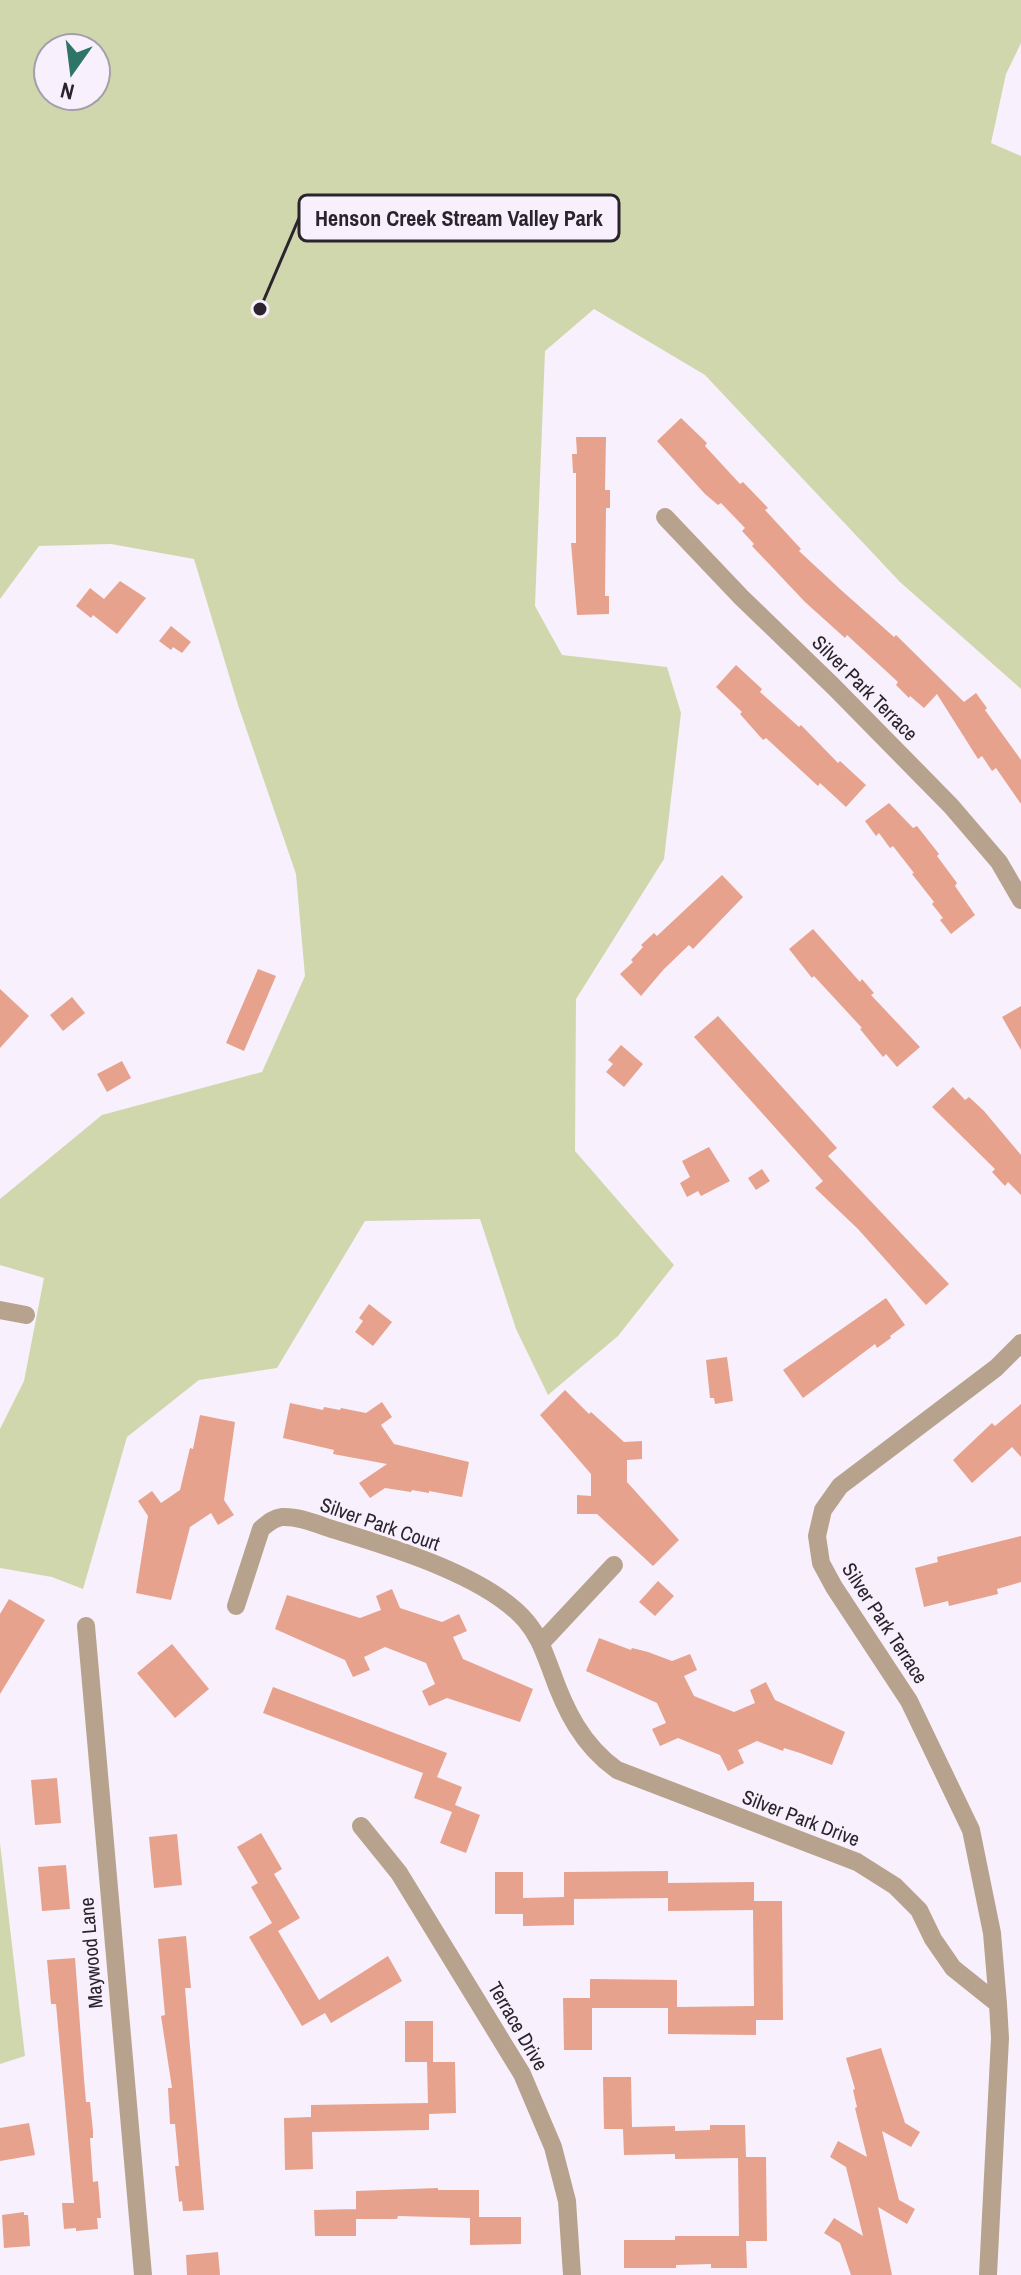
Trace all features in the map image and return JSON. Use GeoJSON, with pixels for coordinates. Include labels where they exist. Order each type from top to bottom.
{"type":"FeatureCollection","features":[{"type":"Feature","properties":{"kind":"street","name":"Silver Park Terrace"},"geometry":{"type":"LineString","coordinates":[[665,517],[951,806],[999,862],[1021,900]]}},
{"type":"Feature","properties":{"kind":"street"},"geometry":{"type":"LineString","coordinates":[[0,1310],[26,1315]]}},
{"type":"Feature","properties":{"kind":"street","name":"Silver Park Terrace"},"geometry":{"type":"LineString","coordinates":[[998,2004],[992,1933],[971,1830],[909,1701],[821,1563],[817,1536],[823,1510],[840,1486],[996,1368],[1021,1343]]}},
{"type":"Feature","properties":{"kind":"street","name":"Silver Park Court"},"geometry":{"type":"LineString","coordinates":[[236,1606],[261,1529],[281,1517],[317,1524],[453,1573],[513,1607],[541,1643]]}},
{"type":"Feature","properties":{"kind":"street"},"geometry":{"type":"LineString","coordinates":[[541,1643],[614,1565]]}},
{"type":"Feature","properties":{"kind":"street","name":"Maywood Lane"},"geometry":{"type":"LineString","coordinates":[[86,1626],[143,2275]]}},
{"type":"Feature","properties":{"kind":"street","name":"Silver Park Drive"},"geometry":{"type":"LineString","coordinates":[[541,1643],[566,1709],[598,1756],[617,1770],[857,1862],[895,1886],[919,1910],[933,1939],[953,1968],[998,2004]]}},
{"type":"Feature","properties":{"kind":"street","name":"Terrace Drive"},"geometry":{"type":"LineString","coordinates":[[361,1826],[394,1865],[522,2074],[553,2147],[567,2201],[572,2275]]}},
{"type":"Feature","properties":{"kind":"street"},"geometry":{"type":"LineString","coordinates":[[988,2275],[1000,2038],[998,2004]]}},
{"type":"Feature","properties":{"kind":"green space"},"geometry":{"type":"Polygon","coordinates":[[[0,0],[1021,0],[1021,43],[1006,74],[991,143],[1021,156],[1021,689],[900,582],[705,375],[594,309],[545,351],[535,606],[562,655],[667,667],[681,713],[664,859],[576,999],[575,1151],[674,1265],[618,1336],[548,1395],[516,1329],[480,1219],[365,1221],[277,1368],[199,1380],[127,1437],[83,1589],[52,1577],[0,1568],[0,1429],[24,1381],[44,1278],[0,1265],[0,1199],[102,1115],[262,1072],[305,976],[296,874],[238,705],[194,559],[111,544],[39,546],[0,599],[0,0]]]}},
{"type":"Feature","properties":{"kind":"green space"},"geometry":{"type":"Polygon","coordinates":[[[0,1843],[25,2056],[0,2064],[0,1843]]]}},
{"type":"Feature","properties":{"kind":"building"},"geometry":{"type":"Polygon","coordinates":[[[681,418],[707,443],[705,446],[740,484],[743,482],[768,508],[765,510],[801,549],[799,551],[894,637],[896,635],[964,702],[976,693],[1021,760],[1021,804],[996,768],[992,771],[982,756],[978,759],[937,694],[924,708],[909,698],[896,685],[898,682],[805,602],[752,546],[754,544],[742,531],[745,528],[721,503],[718,505],[705,494],[657,441],[681,418]]]}},
{"type":"Feature","properties":{"kind":"building"},"geometry":{"type":"Polygon","coordinates":[[[576,437],[606,437],[605,490],[610,490],[610,508],[606,508],[605,596],[609,596],[609,614],[577,615],[571,543],[576,543],[576,473],[573,473],[572,454],[577,454],[576,437]]]}},
{"type":"Feature","properties":{"kind":"building"},"geometry":{"type":"Polygon","coordinates":[[[120,581],[146,598],[117,634],[76,606],[90,588],[104,599],[120,581]]]}},
{"type":"Feature","properties":{"kind":"building"},"geometry":{"type":"Polygon","coordinates":[[[171,626],[191,642],[182,653],[173,647],[171,650],[159,641],[171,626]]]}},
{"type":"Feature","properties":{"kind":"building"},"geometry":{"type":"Polygon","coordinates":[[[736,665],[762,689],[760,692],[866,785],[846,807],[766,738],[763,740],[740,714],[742,712],[716,687],[736,665]]]}},
{"type":"Feature","properties":{"kind":"building"},"geometry":{"type":"Polygon","coordinates":[[[889,803],[913,828],[917,826],[939,854],[937,856],[975,915],[951,934],[914,873],[893,846],[890,848],[879,833],[876,836],[865,821],[889,803]]]}},
{"type":"Feature","properties":{"kind":"building"},"geometry":{"type":"Polygon","coordinates":[[[722,875],[743,897],[693,949],[689,945],[664,969],[641,996],[620,974],[633,962],[631,960],[643,947],[641,945],[654,933],[657,936],[722,875]]]}},
{"type":"Feature","properties":{"kind":"building"},"geometry":{"type":"Polygon","coordinates":[[[813,929],[860,982],[862,979],[874,993],[871,995],[920,1047],[897,1067],[886,1054],[883,1057],[862,1028],[814,976],[812,978],[789,949],[813,929]]]}},
{"type":"Feature","properties":{"kind":"building"},"geometry":{"type":"Polygon","coordinates":[[[258,969],[276,976],[244,1051],[226,1043],[258,969]]]}},
{"type":"Feature","properties":{"kind":"building"},"geometry":{"type":"Polygon","coordinates":[[[0,989],[29,1016],[0,1048],[0,989]]]}},
{"type":"Feature","properties":{"kind":"building"},"geometry":{"type":"Polygon","coordinates":[[[72,997],[85,1013],[63,1031],[50,1015],[72,997]]]}},
{"type":"Feature","properties":{"kind":"building"},"geometry":{"type":"Polygon","coordinates":[[[1021,1006],[1021,1050],[1002,1017],[1021,1006]]]}},
{"type":"Feature","properties":{"kind":"building"},"geometry":{"type":"Polygon","coordinates":[[[718,1016],[837,1148],[828,1156],[949,1284],[926,1305],[858,1229],[815,1188],[823,1181],[694,1037],[718,1016]]]}},
{"type":"Feature","properties":{"kind":"building"},"geometry":{"type":"Polygon","coordinates":[[[621,1045],[643,1064],[624,1087],[606,1072],[613,1064],[608,1060],[621,1045]]]}},
{"type":"Feature","properties":{"kind":"building"},"geometry":{"type":"Polygon","coordinates":[[[122,1061],[131,1078],[107,1092],[97,1074],[122,1061]]]}},
{"type":"Feature","properties":{"kind":"building"},"geometry":{"type":"Polygon","coordinates":[[[953,1087],[965,1100],[969,1097],[984,1111],[1021,1155],[1021,1195],[1008,1182],[1005,1186],[992,1172],[995,1169],[932,1107],[953,1087]]]}},
{"type":"Feature","properties":{"kind":"building"},"geometry":{"type":"Polygon","coordinates":[[[709,1147],[730,1181],[701,1196],[698,1191],[687,1197],[680,1183],[690,1177],[682,1161],[709,1147]]]}},
{"type":"Feature","properties":{"kind":"building"},"geometry":{"type":"Polygon","coordinates":[[[762,1169],[770,1181],[756,1190],[748,1178],[762,1169]]]}},
{"type":"Feature","properties":{"kind":"building"},"geometry":{"type":"Polygon","coordinates":[[[886,1298],[905,1325],[891,1338],[877,1348],[875,1344],[803,1398],[783,1370],[886,1298]]]}},
{"type":"Feature","properties":{"kind":"building"},"geometry":{"type":"Polygon","coordinates":[[[369,1304],[392,1322],[373,1346],[355,1332],[363,1321],[359,1318],[369,1304]]]}},
{"type":"Feature","properties":{"kind":"building"},"geometry":{"type":"Polygon","coordinates":[[[727,1357],[733,1401],[715,1404],[714,1398],[710,1398],[706,1360],[727,1357]]]}},
{"type":"Feature","properties":{"kind":"building"},"geometry":{"type":"Polygon","coordinates":[[[565,1390],[624,1442],[642,1441],[642,1459],[627,1460],[627,1482],[679,1540],[653,1566],[597,1514],[577,1514],[577,1495],[591,1496],[591,1474],[540,1415],[565,1390]]]}},
{"type":"Feature","properties":{"kind":"building"},"geometry":{"type":"Polygon","coordinates":[[[382,1402],[392,1417],[381,1425],[394,1444],[469,1462],[462,1497],[385,1488],[370,1498],[359,1483],[387,1464],[333,1454],[334,1450],[283,1438],[290,1403],[323,1410],[324,1407],[341,1408],[366,1413],[382,1402]]]}},
{"type":"Feature","properties":{"kind":"building"},"geometry":{"type":"Polygon","coordinates":[[[1021,1404],[1021,1457],[1012,1447],[972,1483],[953,1460],[992,1423],[995,1426],[1021,1404]]]}},
{"type":"Feature","properties":{"kind":"building"},"geometry":{"type":"Polygon","coordinates":[[[200,1415],[235,1422],[224,1500],[234,1515],[218,1525],[211,1513],[190,1527],[171,1600],[136,1593],[148,1516],[138,1501],[152,1491],[161,1503],[180,1490],[200,1415]]]}},
{"type":"Feature","properties":{"kind":"building"},"geometry":{"type":"Polygon","coordinates":[[[1021,1536],[1021,1582],[997,1589],[998,1594],[949,1606],[948,1601],[924,1607],[915,1568],[938,1562],[937,1557],[1021,1536]]]}},
{"type":"Feature","properties":{"kind":"building"},"geometry":{"type":"Polygon","coordinates":[[[658,1581],[674,1596],[655,1616],[639,1602],[658,1581]]]}},
{"type":"Feature","properties":{"kind":"building"},"geometry":{"type":"Polygon","coordinates":[[[392,1589],[400,1608],[442,1622],[459,1614],[467,1631],[453,1637],[463,1659],[533,1689],[520,1722],[447,1698],[429,1706],[422,1691],[435,1684],[426,1663],[385,1647],[364,1657],[370,1670],[353,1677],[345,1660],[275,1629],[287,1595],[360,1618],[381,1610],[376,1596],[392,1589]]]}},
{"type":"Feature","properties":{"kind":"building"},"geometry":{"type":"Polygon","coordinates":[[[9,1599],[45,1620],[0,1694],[0,1614],[9,1599]]]}},
{"type":"Feature","properties":{"kind":"building"},"geometry":{"type":"Polygon","coordinates":[[[599,1638],[672,1661],[690,1654],[697,1670],[684,1676],[694,1696],[734,1712],[755,1703],[750,1690],[766,1682],[775,1700],[845,1732],[832,1765],[757,1741],[738,1750],[744,1763],[728,1771],[720,1755],[678,1738],[660,1746],[652,1729],[666,1723],[657,1703],[586,1671],[599,1638]]]}},
{"type":"Feature","properties":{"kind":"building"},"geometry":{"type":"Polygon","coordinates":[[[172,1644],[209,1689],[175,1718],[137,1673],[172,1644]]]}},
{"type":"Feature","properties":{"kind":"building"},"geometry":{"type":"Polygon","coordinates":[[[273,1687],[447,1753],[437,1777],[462,1787],[455,1805],[480,1815],[466,1853],[440,1843],[452,1812],[414,1798],[423,1773],[263,1713],[273,1687]]]}},
{"type":"Feature","properties":{"kind":"building"},"geometry":{"type":"Polygon","coordinates":[[[57,1778],[61,1823],[35,1825],[31,1780],[57,1778]]]}},
{"type":"Feature","properties":{"kind":"building"},"geometry":{"type":"Polygon","coordinates":[[[261,1833],[282,1869],[274,1874],[300,1918],[278,1931],[319,2000],[388,1956],[402,1981],[331,2023],[325,2013],[302,2026],[249,1937],[272,1923],[251,1887],[258,1883],[237,1847],[261,1833]]]}},
{"type":"Feature","properties":{"kind":"building"},"geometry":{"type":"Polygon","coordinates":[[[177,1834],[182,1885],[154,1888],[149,1837],[177,1834]]]}},
{"type":"Feature","properties":{"kind":"building"},"geometry":{"type":"Polygon","coordinates":[[[66,1865],[70,1909],[42,1911],[38,1867],[66,1865]]]}},
{"type":"Feature","properties":{"kind":"building"},"geometry":{"type":"Polygon","coordinates":[[[668,1871],[668,1883],[754,1882],[754,1901],[782,1901],[783,2020],[756,2020],[756,2035],[668,2034],[668,2008],[592,2008],[592,2050],[564,2050],[563,1998],[590,1998],[590,1979],[677,1980],[677,2007],[754,2006],[753,1910],[668,1911],[668,1898],[574,1899],[574,1925],[523,1926],[523,1914],[495,1914],[495,1872],[523,1872],[523,1898],[564,1897],[564,1872],[668,1871]]]}},
{"type":"Feature","properties":{"kind":"building"},"geometry":{"type":"Polygon","coordinates":[[[186,1936],[191,1988],[185,1988],[204,2210],[183,2211],[175,2166],[179,2166],[175,2124],[170,2124],[168,2088],[172,2088],[161,2016],[165,2015],[158,1939],[186,1936]]]}},
{"type":"Feature","properties":{"kind":"building"},"geometry":{"type":"Polygon","coordinates":[[[75,1958],[86,2102],[90,2102],[93,2131],[93,2138],[90,2138],[93,2182],[98,2181],[101,2218],[97,2218],[98,2229],[76,2231],[76,2228],[64,2229],[62,2203],[74,2203],[56,2004],[51,2004],[47,1960],[75,1958]]]}},
{"type":"Feature","properties":{"kind":"building"},"geometry":{"type":"Polygon","coordinates":[[[405,2021],[433,2021],[433,2062],[455,2062],[456,2113],[429,2114],[429,2130],[312,2132],[313,2169],[285,2170],[284,2118],[311,2117],[311,2105],[428,2103],[427,2062],[405,2062],[405,2021]]]}},
{"type":"Feature","properties":{"kind":"building"},"geometry":{"type":"Polygon","coordinates":[[[881,2048],[905,2123],[920,2132],[911,2147],[882,2131],[899,2200],[915,2209],[907,2224],[878,2207],[892,2275],[851,2275],[840,2243],[824,2233],[834,2218],[863,2236],[846,2167],[830,2157],[838,2141],[867,2157],[846,2058],[881,2048]]]}},
{"type":"Feature","properties":{"kind":"building"},"geometry":{"type":"Polygon","coordinates":[[[603,2077],[631,2077],[632,2127],[675,2126],[675,2131],[710,2130],[710,2125],[745,2125],[746,2157],[766,2157],[767,2241],[746,2241],[747,2268],[711,2268],[711,2264],[624,2268],[624,2240],[739,2236],[738,2158],[675,2159],[675,2154],[624,2155],[623,2129],[604,2129],[603,2077]]]}},
{"type":"Feature","properties":{"kind":"building"},"geometry":{"type":"Polygon","coordinates":[[[29,2123],[35,2155],[0,2161],[0,2128],[29,2123]]]}},
{"type":"Feature","properties":{"kind":"building"},"geometry":{"type":"Polygon","coordinates":[[[479,2190],[479,2217],[521,2217],[521,2244],[470,2245],[470,2218],[398,2216],[397,2219],[356,2219],[356,2191],[479,2190]]]}},
{"type":"Feature","properties":{"kind":"building"},"geometry":{"type":"Polygon","coordinates":[[[356,2209],[356,2236],[315,2236],[314,2210],[356,2209]]]}},
{"type":"Feature","properties":{"kind":"building"},"geometry":{"type":"Polygon","coordinates":[[[24,2212],[28,2215],[30,2246],[4,2248],[2,2215],[24,2212]]]}},
{"type":"Feature","properties":{"kind":"building"},"geometry":{"type":"Polygon","coordinates":[[[218,2252],[220,2275],[187,2275],[186,2255],[218,2252]]]}},
{"type":"Feature","properties":{"kind":"place","name":"Henson Creek Stream Valley Park"},"geometry":{"type":"Point","coordinates":[260,309]}}]}
